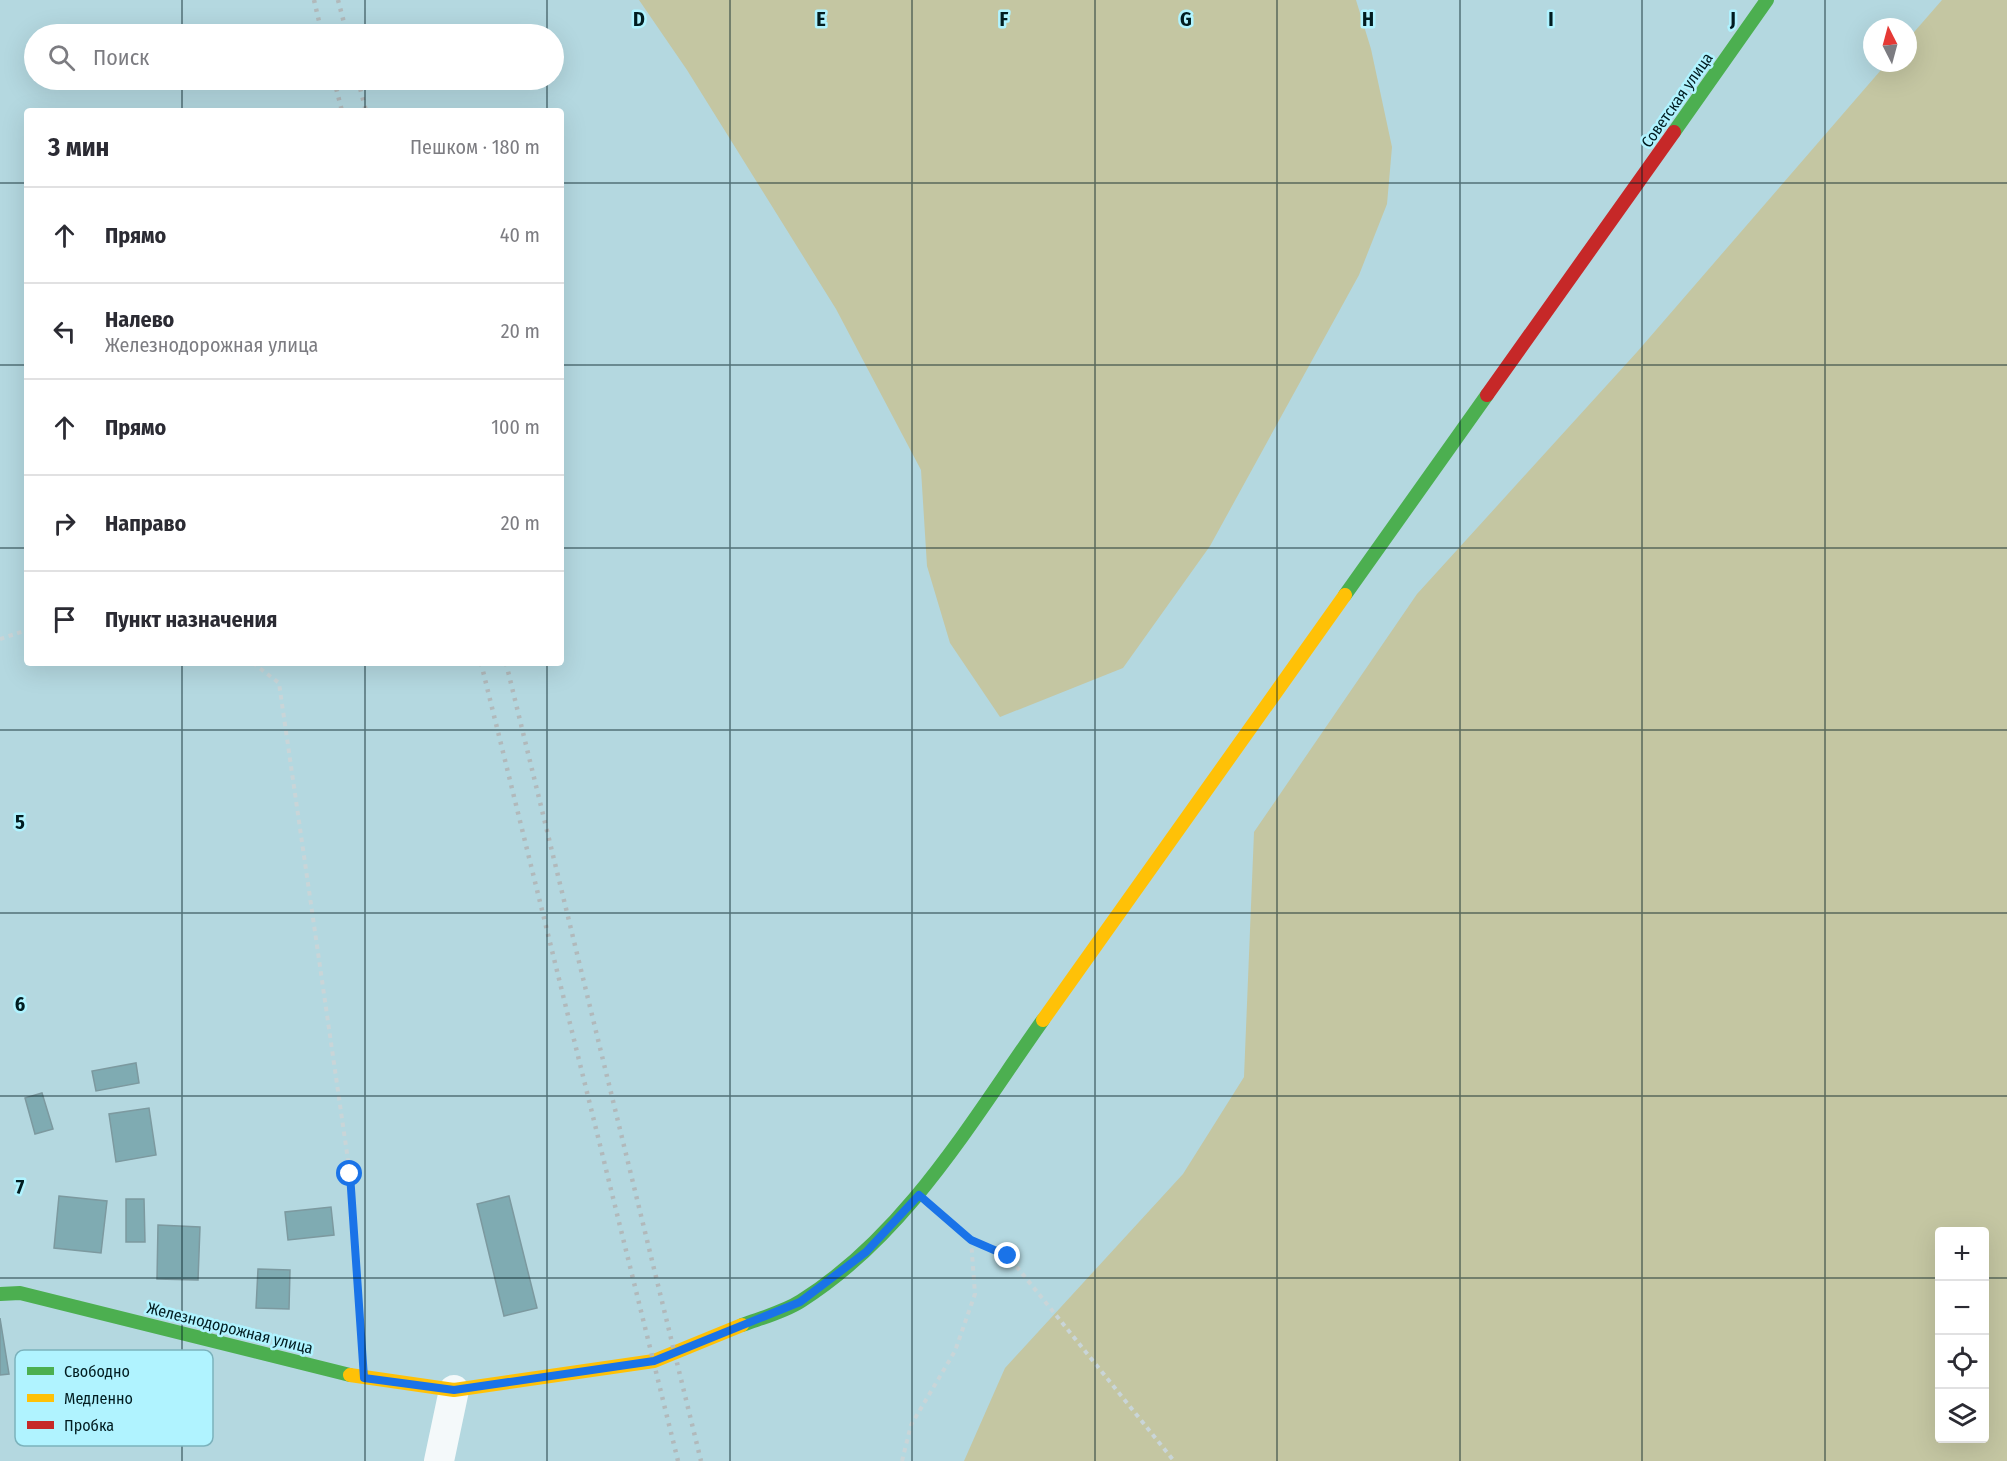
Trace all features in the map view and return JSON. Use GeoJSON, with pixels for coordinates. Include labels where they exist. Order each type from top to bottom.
{"type":"FeatureCollection","features":[{"type":"Feature","properties":{"kind":"street","name":"Советская улица"},"geometry":{"type":"LineString","coordinates":[[919,1195],[1614,219],[1767,0]]}},
{"type":"Feature","properties":{"kind":"street","name":"Железнодорожная улица"},"geometry":{"type":"LineString","coordinates":[[0,1294],[20,1293],[364,1378],[454,1390],[654,1361],[789,1307],[800,1302],[866,1252],[919,1195]]}},
{"type":"Feature","properties":{"kind":"street"},"geometry":{"type":"LineString","coordinates":[[440,1461],[454,1390]]}},
{"type":"Feature","properties":{"kind":"path"},"geometry":{"type":"LineString","coordinates":[[0,639],[24,631]]}},
{"type":"Feature","properties":{"kind":"path"},"geometry":{"type":"LineString","coordinates":[[257,666],[279,683],[350,1174],[364,1378]]}},
{"type":"Feature","properties":{"kind":"path"},"geometry":{"type":"LineString","coordinates":[[919,1195],[971,1240],[1008,1256],[1174,1461]]}},
{"type":"Feature","properties":{"kind":"path"},"geometry":{"type":"LineString","coordinates":[[902,1461],[910,1425],[955,1351],[975,1294],[971,1240]]}},
{"type":"Feature","properties":{"kind":"green space"},"geometry":{"type":"Polygon","coordinates":[[[639,0],[1356,0],[1371,49],[1392,147],[1387,204],[1359,275],[1210,546],[1123,668],[1000,717],[950,643],[927,566],[921,470],[836,309],[687,70],[639,0]]]}},
{"type":"Feature","properties":{"kind":"green space"},"geometry":{"type":"Polygon","coordinates":[[[1942,0],[2007,0],[2007,1461],[964,1461],[1005,1368],[1183,1174],[1244,1077],[1254,832],[1417,594],[1637,352],[1879,72],[1917,72],[1917,29],[1942,0]]]}},
{"type":"Feature","properties":{"kind":"building"},"geometry":{"type":"Polygon","coordinates":[[[136,1063],[139,1083],[96,1091],[92,1071],[136,1063]]]}},
{"type":"Feature","properties":{"kind":"building"},"geometry":{"type":"Polygon","coordinates":[[[42,1093],[53,1129],[35,1134],[25,1098],[42,1093]]]}},
{"type":"Feature","properties":{"kind":"building"},"geometry":{"type":"Polygon","coordinates":[[[149,1108],[156,1155],[116,1162],[109,1114],[149,1108]]]}},
{"type":"Feature","properties":{"kind":"building"},"geometry":{"type":"Polygon","coordinates":[[[59,1196],[107,1201],[101,1253],[54,1248],[59,1196]]]}},
{"type":"Feature","properties":{"kind":"building"},"geometry":{"type":"Polygon","coordinates":[[[509,1196],[537,1308],[504,1316],[477,1204],[509,1196]]]}},
{"type":"Feature","properties":{"kind":"building"},"geometry":{"type":"Polygon","coordinates":[[[126,1199],[144,1199],[145,1242],[126,1242],[126,1199]]]}},
{"type":"Feature","properties":{"kind":"building"},"geometry":{"type":"Polygon","coordinates":[[[331,1207],[334,1235],[288,1240],[285,1212],[331,1207]]]}},
{"type":"Feature","properties":{"kind":"building"},"geometry":{"type":"Polygon","coordinates":[[[158,1225],[200,1227],[198,1280],[157,1279],[158,1225]]]}},
{"type":"Feature","properties":{"kind":"building"},"geometry":{"type":"Polygon","coordinates":[[[258,1269],[290,1270],[289,1309],[256,1308],[258,1269]]]}},
{"type":"Feature","properties":{"kind":"building"},"geometry":{"type":"Polygon","coordinates":[[[0,1318],[9,1374],[0,1375],[0,1318]]]}},
{"type":"Feature","properties":{"kind":"railway"},"geometry":{"type":"LineString","coordinates":[[314,0],[320,24]]}},
{"type":"Feature","properties":{"kind":"railway"},"geometry":{"type":"LineString","coordinates":[[338,0],[344,24]]}},
{"type":"Feature","properties":{"kind":"railway"},"geometry":{"type":"LineString","coordinates":[[337,90],[341,108]]}},
{"type":"Feature","properties":{"kind":"railway"},"geometry":{"type":"LineString","coordinates":[[361,90],[365,108]]}},
{"type":"Feature","properties":{"kind":"railway"},"geometry":{"type":"LineString","coordinates":[[482,666],[678,1461]]}},
{"type":"Feature","properties":{"kind":"railway"},"geometry":{"type":"LineString","coordinates":[[507,666],[701,1461]]}},
{"type":"Feature","properties":{"kind":"traffic: fast"},"geometry":{"type":"LineString","coordinates":[[1674,132],[1767,0]]}},
{"type":"Feature","properties":{"kind":"traffic: fast"},"geometry":{"type":"LineString","coordinates":[[1345,595],[1487,395]]}},
{"type":"Feature","properties":{"kind":"traffic: fast"},"geometry":{"type":"LineString","coordinates":[[742,1325],[780,1312],[801,1301],[839,1274],[874,1243],[935,1173],[1043,1020]]}},
{"type":"Feature","properties":{"kind":"traffic: fast"},"geometry":{"type":"LineString","coordinates":[[0,1294],[20,1293],[350,1375]]}},
{"type":"Feature","properties":{"kind":"traffic: slow"},"geometry":{"type":"LineString","coordinates":[[1043,1020],[1345,595]]}},
{"type":"Feature","properties":{"kind":"traffic: slow"},"geometry":{"type":"LineString","coordinates":[[350,1375],[454,1390],[654,1361],[742,1325]]}},
{"type":"Feature","properties":{"kind":"traffic: jam"},"geometry":{"type":"LineString","coordinates":[[1487,395],[1674,132]]}},
{"type":"Feature","properties":{"kind":"route"},"geometry":{"type":"LineString","coordinates":[[350,1174],[364,1378],[454,1390],[654,1361],[800,1302],[866,1252],[919,1195],[971,1240],[1008,1256]]}}]}
